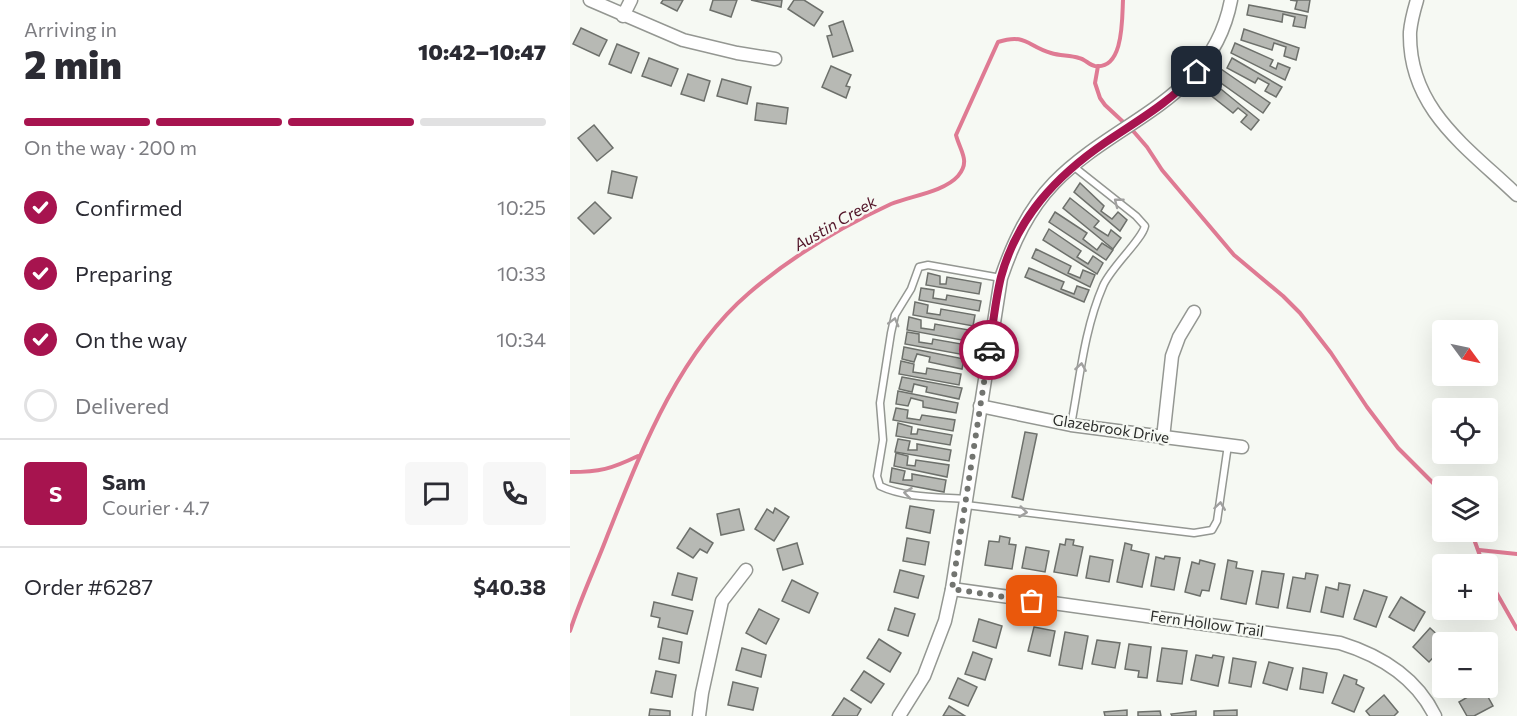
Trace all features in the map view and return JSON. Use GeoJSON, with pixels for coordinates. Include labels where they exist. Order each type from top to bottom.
{"type":"FeatureCollection","features":[{"type":"Feature","properties":{"kind":"street"},"geometry":{"type":"LineString","coordinates":[[590,0],[683,40],[737,53],[775,59]]}},
{"type":"Feature","properties":{"kind":"street"},"geometry":{"type":"LineString","coordinates":[[623,16],[631,0]]}},
{"type":"Feature","properties":{"kind":"street"},"geometry":{"type":"LineString","coordinates":[[899,716],[924,676],[945,621],[1001,278],[1010,251],[1034,207],[1055,183],[1073,166],[1154,110],[1188,82],[1206,62],[1227,17],[1231,0]]}},
{"type":"Feature","properties":{"kind":"street"},"geometry":{"type":"LineString","coordinates":[[1417,0],[1410,29],[1410,45],[1412,62],[1425,98],[1436,116],[1517,195]]}},
{"type":"Feature","properties":{"kind":"street"},"geometry":{"type":"LineString","coordinates":[[1162,438],[1172,356],[1179,337],[1194,312]]}},
{"type":"Feature","properties":{"kind":"street","name":"Glazebrook Drive"},"geometry":{"type":"LineString","coordinates":[[980,406],[1071,425],[1242,447]]}},
{"type":"Feature","properties":{"kind":"street"},"geometry":{"type":"LineString","coordinates":[[699,716],[722,601],[746,570]]}},
{"type":"Feature","properties":{"kind":"street","name":"Fern Hollow Trail"},"geometry":{"type":"LineString","coordinates":[[952,589],[1340,643],[1366,651],[1390,665],[1415,687],[1435,716]]}},
{"type":"Feature","properties":{"kind":"lane"},"geometry":{"type":"LineString","coordinates":[[1071,425],[1084,343],[1094,309],[1105,283],[1119,261],[1143,233],[1144,226],[1136,216],[1073,166]]}},
{"type":"Feature","properties":{"kind":"lane"},"geometry":{"type":"LineString","coordinates":[[1001,278],[928,265],[919,267],[911,289],[895,315],[891,333],[880,403],[883,441],[877,476],[880,486],[898,492],[965,502],[1204,532],[1212,530],[1218,520],[1228,445]]}},
{"type":"Feature","properties":{"kind":"building"},"geometry":{"type":"Polygon","coordinates":[[[663,0],[683,0],[677,11],[661,3],[663,0]]]}},
{"type":"Feature","properties":{"kind":"building"},"geometry":{"type":"Polygon","coordinates":[[[713,0],[737,0],[731,17],[710,10],[713,0]]]}},
{"type":"Feature","properties":{"kind":"building"},"geometry":{"type":"Polygon","coordinates":[[[751,0],[782,0],[781,7],[751,0]]]}},
{"type":"Feature","properties":{"kind":"building"},"geometry":{"type":"Polygon","coordinates":[[[794,0],[804,0],[823,12],[814,26],[788,9],[794,0]]]}},
{"type":"Feature","properties":{"kind":"building"},"geometry":{"type":"Polygon","coordinates":[[[1290,0],[1310,0],[1308,12],[1295,9],[1297,1],[1290,0]]]}},
{"type":"Feature","properties":{"kind":"building"},"geometry":{"type":"Polygon","coordinates":[[[1249,5],[1307,16],[1305,28],[1293,26],[1295,17],[1283,14],[1282,22],[1247,15],[1249,5]]]}},
{"type":"Feature","properties":{"kind":"building"},"geometry":{"type":"Polygon","coordinates":[[[843,21],[853,51],[833,57],[827,36],[832,35],[829,26],[843,21]]]}},
{"type":"Feature","properties":{"kind":"building"},"geometry":{"type":"Polygon","coordinates":[[[581,28],[607,40],[599,56],[573,44],[581,28]]]}},
{"type":"Feature","properties":{"kind":"building"},"geometry":{"type":"Polygon","coordinates":[[[1244,29],[1299,48],[1296,60],[1284,56],[1286,47],[1274,43],[1272,50],[1241,40],[1244,29]]]}},
{"type":"Feature","properties":{"kind":"building"},"geometry":{"type":"Polygon","coordinates":[[[1235,43],[1273,60],[1270,66],[1276,69],[1278,63],[1290,68],[1285,80],[1231,53],[1235,43]]]}},
{"type":"Feature","properties":{"kind":"building"},"geometry":{"type":"Polygon","coordinates":[[[617,44],[639,53],[631,73],[609,64],[617,44]]]}},
{"type":"Feature","properties":{"kind":"building"},"geometry":{"type":"Polygon","coordinates":[[[649,58],[678,69],[671,86],[642,76],[649,58]]]}},
{"type":"Feature","properties":{"kind":"building"},"geometry":{"type":"Polygon","coordinates":[[[1232,58],[1282,87],[1276,97],[1265,91],[1269,84],[1258,78],[1255,83],[1227,68],[1232,58]]]}},
{"type":"Feature","properties":{"kind":"building"},"geometry":{"type":"Polygon","coordinates":[[[831,66],[851,75],[846,86],[850,87],[846,98],[822,87],[831,66]]]}},
{"type":"Feature","properties":{"kind":"building"},"geometry":{"type":"Polygon","coordinates":[[[1221,69],[1270,103],[1263,113],[1214,78],[1221,69]]]}},
{"type":"Feature","properties":{"kind":"building"},"geometry":{"type":"Polygon","coordinates":[[[688,74],[710,81],[704,101],[681,94],[688,74]]]}},
{"type":"Feature","properties":{"kind":"building"},"geometry":{"type":"Polygon","coordinates":[[[722,79],[751,87],[747,104],[717,96],[722,79]]]}},
{"type":"Feature","properties":{"kind":"building"},"geometry":{"type":"Polygon","coordinates":[[[1211,81],[1259,120],[1251,130],[1241,122],[1247,115],[1238,108],[1233,113],[1204,90],[1211,81]]]}},
{"type":"Feature","properties":{"kind":"building"},"geometry":{"type":"Polygon","coordinates":[[[757,103],[788,108],[786,124],[755,120],[757,103]]]}},
{"type":"Feature","properties":{"kind":"building"},"geometry":{"type":"Polygon","coordinates":[[[594,125],[613,148],[597,161],[578,138],[594,125]]]}},
{"type":"Feature","properties":{"kind":"building"},"geometry":{"type":"Polygon","coordinates":[[[612,171],[637,177],[632,198],[608,193],[612,171]]]}},
{"type":"Feature","properties":{"kind":"building"},"geometry":{"type":"Polygon","coordinates":[[[1080,183],[1104,206],[1101,211],[1112,219],[1118,212],[1127,220],[1120,231],[1074,192],[1080,183]]]}},
{"type":"Feature","properties":{"kind":"building"},"geometry":{"type":"Polygon","coordinates":[[[1070,198],[1099,221],[1094,227],[1108,236],[1111,230],[1121,238],[1113,249],[1063,208],[1070,198]]]}},
{"type":"Feature","properties":{"kind":"building"},"geometry":{"type":"Polygon","coordinates":[[[595,202],[611,218],[594,234],[578,218],[595,202]]]}},
{"type":"Feature","properties":{"kind":"building"},"geometry":{"type":"Polygon","coordinates":[[[1055,212],[1087,233],[1083,239],[1097,250],[1102,243],[1113,250],[1106,260],[1049,222],[1055,212]]]}},
{"type":"Feature","properties":{"kind":"building"},"geometry":{"type":"Polygon","coordinates":[[[1049,229],[1081,251],[1077,257],[1088,264],[1093,256],[1103,263],[1097,274],[1043,240],[1049,229]]]}},
{"type":"Feature","properties":{"kind":"building"},"geometry":{"type":"Polygon","coordinates":[[[1036,249],[1071,266],[1068,273],[1080,278],[1083,270],[1095,275],[1090,287],[1032,258],[1036,249]]]}},
{"type":"Feature","properties":{"kind":"building"},"geometry":{"type":"Polygon","coordinates":[[[1029,268],[1064,282],[1061,289],[1074,294],[1077,286],[1089,290],[1084,302],[1025,277],[1029,268]]]}},
{"type":"Feature","properties":{"kind":"building"},"geometry":{"type":"Polygon","coordinates":[[[928,273],[940,276],[940,284],[946,284],[947,277],[981,283],[979,294],[926,285],[928,273]]]}},
{"type":"Feature","properties":{"kind":"building"},"geometry":{"type":"Polygon","coordinates":[[[921,288],[934,290],[933,298],[946,300],[947,295],[981,301],[979,311],[919,300],[921,288]]]}},
{"type":"Feature","properties":{"kind":"building"},"geometry":{"type":"Polygon","coordinates":[[[915,302],[928,305],[927,313],[940,315],[941,309],[975,315],[973,326],[913,315],[915,302]]]}},
{"type":"Feature","properties":{"kind":"building"},"geometry":{"type":"Polygon","coordinates":[[[909,317],[921,320],[921,328],[934,330],[935,324],[969,330],[967,341],[907,330],[909,317]]]}},
{"type":"Feature","properties":{"kind":"building"},"geometry":{"type":"Polygon","coordinates":[[[907,332],[919,334],[919,342],[932,344],[933,339],[967,345],[965,355],[905,344],[907,332]]]}},
{"type":"Feature","properties":{"kind":"building"},"geometry":{"type":"Polygon","coordinates":[[[904,347],[964,359],[962,369],[929,362],[930,357],[917,354],[914,362],[902,359],[904,347]]]}},
{"type":"Feature","properties":{"kind":"building"},"geometry":{"type":"Polygon","coordinates":[[[901,361],[914,364],[913,372],[926,374],[927,368],[961,374],[959,385],[899,374],[901,361]]]}},
{"type":"Feature","properties":{"kind":"building"},"geometry":{"type":"Polygon","coordinates":[[[902,377],[962,388],[959,399],[926,392],[927,387],[914,384],[912,392],[899,389],[902,377]]]}},
{"type":"Feature","properties":{"kind":"building"},"geometry":{"type":"Polygon","coordinates":[[[898,391],[958,403],[956,413],[923,407],[923,401],[911,398],[908,406],[896,404],[898,391]]]}},
{"type":"Feature","properties":{"kind":"building"},"geometry":{"type":"Polygon","coordinates":[[[896,408],[908,410],[907,418],[920,420],[922,415],[955,420],[953,431],[893,420],[896,408]]]}},
{"type":"Feature","properties":{"kind":"building"},"geometry":{"type":"Polygon","coordinates":[[[898,423],[912,427],[911,434],[917,434],[918,429],[952,435],[950,445],[896,436],[898,423]]]}},
{"type":"Feature","properties":{"kind":"building"},"geometry":{"type":"Polygon","coordinates":[[[1025,432],[1037,434],[1023,500],[1012,497],[1025,432]]]}},
{"type":"Feature","properties":{"kind":"building"},"geometry":{"type":"Polygon","coordinates":[[[898,439],[910,441],[908,450],[917,450],[917,444],[951,450],[949,461],[895,452],[898,439]]]}},
{"type":"Feature","properties":{"kind":"building"},"geometry":{"type":"Polygon","coordinates":[[[896,453],[908,456],[907,465],[915,466],[916,460],[949,465],[947,477],[894,466],[896,453]]]}},
{"type":"Feature","properties":{"kind":"building"},"geometry":{"type":"Polygon","coordinates":[[[892,468],[905,471],[903,480],[912,480],[912,474],[946,480],[944,492],[890,482],[892,468]]]}},
{"type":"Feature","properties":{"kind":"building"},"geometry":{"type":"Polygon","coordinates":[[[910,506],[934,510],[930,533],[906,528],[910,506]]]}},
{"type":"Feature","properties":{"kind":"building"},"geometry":{"type":"Polygon","coordinates":[[[775,508],[789,517],[774,541],[755,529],[767,509],[773,513],[775,508]]]}},
{"type":"Feature","properties":{"kind":"building"},"geometry":{"type":"Polygon","coordinates":[[[739,509],[744,530],[721,535],[717,514],[739,509]]]}},
{"type":"Feature","properties":{"kind":"building"},"geometry":{"type":"Polygon","coordinates":[[[690,528],[713,543],[707,553],[700,549],[693,558],[677,548],[690,528]]]}},
{"type":"Feature","properties":{"kind":"building"},"geometry":{"type":"Polygon","coordinates":[[[1000,536],[1010,538],[1009,544],[1016,545],[1012,569],[985,565],[989,541],[999,542],[1000,536]]]}},
{"type":"Feature","properties":{"kind":"building"},"geometry":{"type":"Polygon","coordinates":[[[907,538],[929,542],[925,565],[903,561],[907,538]]]}},
{"type":"Feature","properties":{"kind":"building"},"geometry":{"type":"Polygon","coordinates":[[[1066,539],[1074,540],[1073,545],[1083,547],[1077,576],[1054,572],[1060,544],[1065,545],[1066,539]]]}},
{"type":"Feature","properties":{"kind":"building"},"geometry":{"type":"Polygon","coordinates":[[[797,543],[803,564],[783,570],[777,549],[797,543]]]}},
{"type":"Feature","properties":{"kind":"building"},"geometry":{"type":"Polygon","coordinates":[[[1125,543],[1132,545],[1131,550],[1149,554],[1142,587],[1117,582],[1125,543]]]}},
{"type":"Feature","properties":{"kind":"building"},"geometry":{"type":"Polygon","coordinates":[[[1026,547],[1049,551],[1045,572],[1022,568],[1026,547]]]}},
{"type":"Feature","properties":{"kind":"building"},"geometry":{"type":"Polygon","coordinates":[[[1090,556],[1113,560],[1109,582],[1086,578],[1090,556]]]}},
{"type":"Feature","properties":{"kind":"building"},"geometry":{"type":"Polygon","coordinates":[[[1165,556],[1180,558],[1174,590],[1151,586],[1156,557],[1164,559],[1165,556]]]}},
{"type":"Feature","properties":{"kind":"building"},"geometry":{"type":"Polygon","coordinates":[[[1200,560],[1215,564],[1209,591],[1202,590],[1200,596],[1185,592],[1192,562],[1199,564],[1200,560]]]}},
{"type":"Feature","properties":{"kind":"building"},"geometry":{"type":"Polygon","coordinates":[[[1228,560],[1237,562],[1236,568],[1253,571],[1246,604],[1221,599],[1228,560]]]}},
{"type":"Feature","properties":{"kind":"building"},"geometry":{"type":"Polygon","coordinates":[[[900,570],[924,576],[918,598],[894,592],[900,570]]]}},
{"type":"Feature","properties":{"kind":"building"},"geometry":{"type":"Polygon","coordinates":[[[1262,571],[1284,574],[1278,608],[1256,604],[1262,571]]]}},
{"type":"Feature","properties":{"kind":"building"},"geometry":{"type":"Polygon","coordinates":[[[678,573],[697,578],[692,600],[672,595],[678,573]]]}},
{"type":"Feature","properties":{"kind":"building"},"geometry":{"type":"Polygon","coordinates":[[[1306,573],[1318,575],[1310,612],[1287,608],[1293,577],[1305,579],[1306,573]]]}},
{"type":"Feature","properties":{"kind":"building"},"geometry":{"type":"Polygon","coordinates":[[[792,580],[818,593],[809,613],[782,601],[792,580]]]}},
{"type":"Feature","properties":{"kind":"building"},"geometry":{"type":"Polygon","coordinates":[[[1339,583],[1350,585],[1343,617],[1321,612],[1326,587],[1338,590],[1339,583]]]}},
{"type":"Feature","properties":{"kind":"building"},"geometry":{"type":"Polygon","coordinates":[[[1364,590],[1387,597],[1376,627],[1354,619],[1364,590]]]}},
{"type":"Feature","properties":{"kind":"building"},"geometry":{"type":"Polygon","coordinates":[[[1401,597],[1425,612],[1414,631],[1389,617],[1401,597]]]}},
{"type":"Feature","properties":{"kind":"building"},"geometry":{"type":"Polygon","coordinates":[[[654,602],[693,611],[687,634],[658,627],[660,618],[651,616],[654,602]]]}},
{"type":"Feature","properties":{"kind":"building"},"geometry":{"type":"Polygon","coordinates":[[[895,608],[915,614],[908,636],[888,630],[895,608]]]}},
{"type":"Feature","properties":{"kind":"building"},"geometry":{"type":"Polygon","coordinates":[[[759,609],[779,619],[766,644],[746,633],[759,609]]]}},
{"type":"Feature","properties":{"kind":"building"},"geometry":{"type":"Polygon","coordinates":[[[979,619],[1002,626],[996,648],[973,641],[979,619]]]}},
{"type":"Feature","properties":{"kind":"building"},"geometry":{"type":"Polygon","coordinates":[[[1034,627],[1055,631],[1050,656],[1028,651],[1034,627]]]}},
{"type":"Feature","properties":{"kind":"building"},"geometry":{"type":"Polygon","coordinates":[[[1430,628],[1434,632],[1432,632],[1432,659],[1429,662],[1413,647],[1430,628]]]}},
{"type":"Feature","properties":{"kind":"building"},"geometry":{"type":"Polygon","coordinates":[[[1065,632],[1088,636],[1082,669],[1059,665],[1065,632]]]}},
{"type":"Feature","properties":{"kind":"building"},"geometry":{"type":"Polygon","coordinates":[[[663,638],[682,642],[679,663],[659,659],[663,638]]]}},
{"type":"Feature","properties":{"kind":"building"},"geometry":{"type":"Polygon","coordinates":[[[879,639],[901,653],[890,672],[867,658],[879,639]]]}},
{"type":"Feature","properties":{"kind":"building"},"geometry":{"type":"Polygon","coordinates":[[[1097,640],[1120,643],[1115,668],[1092,664],[1097,640]]]}},
{"type":"Feature","properties":{"kind":"building"},"geometry":{"type":"Polygon","coordinates":[[[1129,644],[1151,647],[1147,678],[1138,677],[1139,671],[1125,669],[1129,644]]]}},
{"type":"Feature","properties":{"kind":"building"},"geometry":{"type":"Polygon","coordinates":[[[742,648],[766,655],[761,677],[736,670],[742,648]]]}},
{"type":"Feature","properties":{"kind":"building"},"geometry":{"type":"Polygon","coordinates":[[[1162,648],[1187,651],[1182,684],[1157,681],[1162,648]]]}},
{"type":"Feature","properties":{"kind":"building"},"geometry":{"type":"Polygon","coordinates":[[[973,652],[992,659],[985,680],[965,674],[973,652]]]}},
{"type":"Feature","properties":{"kind":"building"},"geometry":{"type":"Polygon","coordinates":[[[1196,655],[1212,658],[1213,655],[1224,657],[1218,686],[1191,680],[1196,655]]]}},
{"type":"Feature","properties":{"kind":"building"},"geometry":{"type":"Polygon","coordinates":[[[1233,658],[1256,662],[1251,687],[1229,683],[1233,658]]]}},
{"type":"Feature","properties":{"kind":"building"},"geometry":{"type":"Polygon","coordinates":[[[1269,662],[1293,668],[1287,690],[1263,683],[1269,662]]]}},
{"type":"Feature","properties":{"kind":"building"},"geometry":{"type":"Polygon","coordinates":[[[1303,668],[1327,673],[1323,693],[1300,689],[1303,668]]]}},
{"type":"Feature","properties":{"kind":"building"},"geometry":{"type":"Polygon","coordinates":[[[656,671],[676,675],[672,697],[651,693],[656,671]]]}},
{"type":"Feature","properties":{"kind":"building"},"geometry":{"type":"Polygon","coordinates":[[[864,671],[884,684],[871,703],[851,690],[864,671]]]}},
{"type":"Feature","properties":{"kind":"building"},"geometry":{"type":"Polygon","coordinates":[[[1344,675],[1357,680],[1356,684],[1364,688],[1354,712],[1332,703],[1344,675]]]}},
{"type":"Feature","properties":{"kind":"building"},"geometry":{"type":"Polygon","coordinates":[[[958,678],[977,687],[968,706],[949,698],[958,678]]]}},
{"type":"Feature","properties":{"kind":"building"},"geometry":{"type":"Polygon","coordinates":[[[733,682],[758,688],[753,710],[728,705],[733,682]]]}},
{"type":"Feature","properties":{"kind":"building"},"geometry":{"type":"Polygon","coordinates":[[[1384,695],[1398,712],[1394,716],[1370,716],[1366,711],[1384,695]]]}},
{"type":"Feature","properties":{"kind":"building"},"geometry":{"type":"Polygon","coordinates":[[[844,698],[861,709],[857,716],[832,716],[844,698]]]}},
{"type":"Feature","properties":{"kind":"building"},"geometry":{"type":"Polygon","coordinates":[[[1466,698],[1489,698],[1493,706],[1474,716],[1467,716],[1459,702],[1466,698]]]}},
{"type":"Feature","properties":{"kind":"building"},"geometry":{"type":"Polygon","coordinates":[[[949,706],[965,716],[943,716],[949,706]]]}},
{"type":"Feature","properties":{"kind":"building"},"geometry":{"type":"Polygon","coordinates":[[[650,709],[670,711],[670,716],[649,716],[650,709]]]}},
{"type":"Feature","properties":{"kind":"building"},"geometry":{"type":"Polygon","coordinates":[[[1127,710],[1127,716],[1105,716],[1104,712],[1127,710]]]}},
{"type":"Feature","properties":{"kind":"building"},"geometry":{"type":"Polygon","coordinates":[[[1237,710],[1237,716],[1214,716],[1214,711],[1237,710]]]}},
{"type":"Feature","properties":{"kind":"building"},"geometry":{"type":"Polygon","coordinates":[[[1160,711],[1161,716],[1138,716],[1138,712],[1160,711]]]}},
{"type":"Feature","properties":{"kind":"building"},"geometry":{"type":"Polygon","coordinates":[[[1196,711],[1196,716],[1172,716],[1171,714],[1196,711]]]}},
{"type":"Feature","properties":{"kind":"waterway","name":"Austin Creek"},"geometry":{"type":"LineString","coordinates":[[570,631],[649,436],[682,374],[724,317],[749,293],[782,267],[835,233],[891,204],[936,190],[958,176],[962,171],[964,161],[956,135],[998,42],[1021,40],[1051,53],[1072,56],[1095,66],[1104,65],[1111,60],[1120,41],[1123,0]]}},
{"type":"Feature","properties":{"kind":"waterway"},"geometry":{"type":"LineString","coordinates":[[1098,66],[1095,83],[1105,105],[1147,147],[1162,170],[1234,255],[1300,313],[1398,448],[1432,482]]}},
{"type":"Feature","properties":{"kind":"waterway"},"geometry":{"type":"LineString","coordinates":[[570,472],[605,469],[638,456]]}},
{"type":"Feature","properties":{"kind":"waterway"},"geometry":{"type":"LineString","coordinates":[[1475,542],[1479,554]]}},
{"type":"Feature","properties":{"kind":"waterway"},"geometry":{"type":"LineString","coordinates":[[1479,550],[1517,554]]}},
{"type":"Feature","properties":{"kind":"waterway"},"geometry":{"type":"LineString","coordinates":[[1498,596],[1517,629]]}},
{"type":"Feature","properties":{"kind":"way so far"},"geometry":{"type":"LineString","coordinates":[[989,350],[952,589],[1032,601]]}},
{"type":"Feature","properties":{"kind":"route"},"geometry":{"type":"LineString","coordinates":[[989,350],[1001,278],[1010,251],[1034,207],[1081,159],[1154,110],[1197,72]]}}]}
